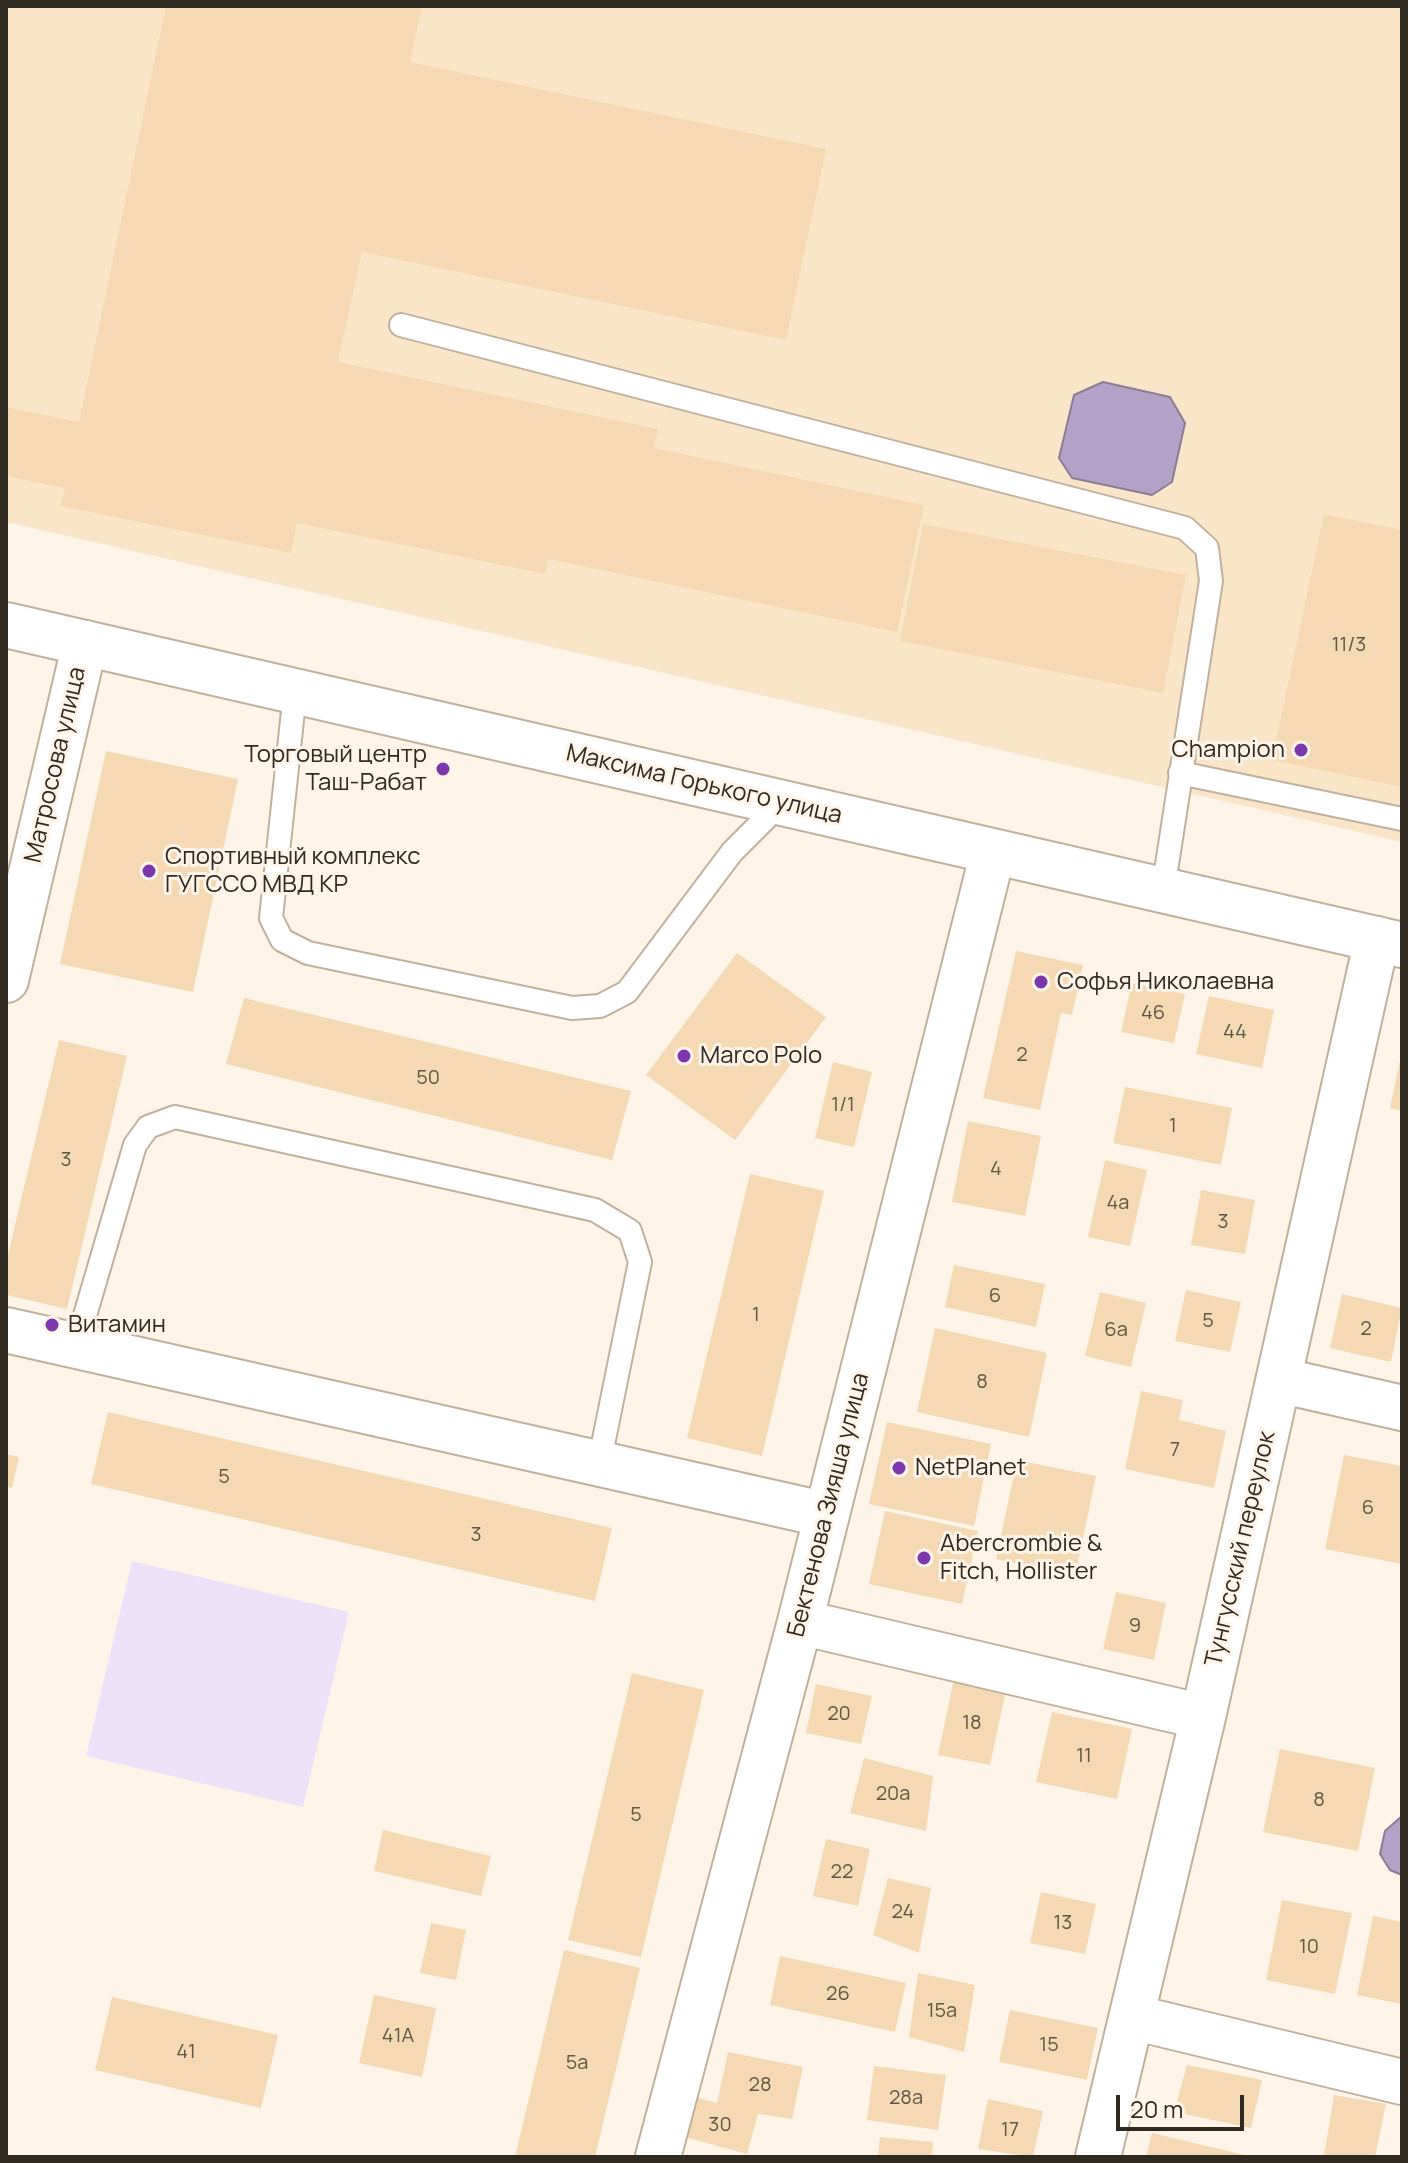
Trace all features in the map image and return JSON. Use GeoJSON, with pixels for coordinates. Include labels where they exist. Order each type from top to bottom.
{"type":"FeatureCollection","features":[{"type":"Feature","properties":{"kind":"street","name":"Максима Горького улица"},"geometry":{"type":"LineString","coordinates":[[6,625],[1389,942]]}},
{"type":"Feature","properties":{"kind":"street","name":"Матросова улица"},"geometry":{"type":"LineString","coordinates":[[6,980],[85,643]]}},
{"type":"Feature","properties":{"kind":"street","name":"Бектенова Зияша улица"},"geometry":{"type":"LineString","coordinates":[[658,2157],[800,1622],[993,852]]}},
{"type":"Feature","properties":{"kind":"street","name":"Тунгусский переулок"},"geometry":{"type":"LineString","coordinates":[[1098,2157],[1203,1717],[1279,1380],[1389,942]]}},
{"type":"Feature","properties":{"kind":"street"},"geometry":{"type":"LineString","coordinates":[[6,1330],[827,1515]]}},
{"type":"Feature","properties":{"kind":"street"},"geometry":{"type":"LineString","coordinates":[[1279,1380],[1402,1408]]}},
{"type":"Feature","properties":{"kind":"street"},"geometry":{"type":"LineString","coordinates":[[800,1622],[1203,1717]]}},
{"type":"Feature","properties":{"kind":"street"},"geometry":{"type":"LineString","coordinates":[[1132,2017],[1402,2082]]}},
{"type":"Feature","properties":{"kind":"lane"},"geometry":{"type":"LineString","coordinates":[[401,325],[1185,528],[1207,548],[1211,581],[1163,890]]}},
{"type":"Feature","properties":{"kind":"lane"},"geometry":{"type":"LineString","coordinates":[[295,692],[271,918],[282,940],[308,953],[572,1008],[600,1006],[627,992],[732,852],[781,803]]}},
{"type":"Feature","properties":{"kind":"lane"},"geometry":{"type":"LineString","coordinates":[[1180,773],[1402,819]]}},
{"type":"Feature","properties":{"kind":"lane"},"geometry":{"type":"LineString","coordinates":[[76,1346],[135,1145],[148,1127],[175,1117],[595,1210],[630,1231],[640,1262],[599,1464]]}},
{"type":"Feature","properties":{"kind":"shaded area"},"geometry":{"type":"Polygon","coordinates":[[[6,6],[1402,6],[1402,842],[6,522],[6,6]]]}},
{"type":"Feature","properties":{"kind":"shaded area"},"geometry":{"type":"Polygon","coordinates":[[[1103,382],[1170,397],[1185,423],[1172,482],[1152,495],[1072,478],[1059,458],[1074,395],[1103,382]]]}},
{"type":"Feature","properties":{"kind":"shaded area"},"geometry":{"type":"Polygon","coordinates":[[[132,1561],[349,1612],[303,1807],[86,1756],[132,1561]]]}},
{"type":"Feature","properties":{"kind":"shaded area"},"geometry":{"type":"Polygon","coordinates":[[[1402,1816],[1402,1875],[1390,1870],[1380,1854],[1385,1831],[1402,1816]]]}},
{"type":"Feature","properties":{"kind":"building"},"geometry":{"type":"Polygon","coordinates":[[[166,6],[422,6],[410,62],[826,149],[786,340],[362,252],[338,362],[658,429],[654,448],[924,505],[897,632],[548,559],[545,574],[297,523],[291,553],[61,506],[65,488],[6,476],[6,407],[79,422],[166,6]]]}},
{"type":"Feature","properties":{"kind":"building"},"geometry":{"type":"Polygon","coordinates":[[[1324,514],[1402,530],[1402,787],[1272,760],[1324,514]]]}},
{"type":"Feature","properties":{"kind":"building"},"geometry":{"type":"Polygon","coordinates":[[[923,524],[1186,575],[1163,693],[900,641],[923,524]]]}},
{"type":"Feature","properties":{"kind":"building","name":"Спортивный комплекс ГУГССО МВД КР"},"geometry":{"type":"Polygon","coordinates":[[[106,751],[238,779],[193,992],[60,964],[106,751]]]}},
{"type":"Feature","properties":{"kind":"building"},"geometry":{"type":"Polygon","coordinates":[[[1016,951],[1083,965],[1072,1015],[1061,1013],[1040,1110],[983,1098],[1016,951]]]}},
{"type":"Feature","properties":{"kind":"building"},"geometry":{"type":"Polygon","coordinates":[[[737,953],[826,1017],[735,1140],[646,1075],[737,953]]]}},
{"type":"Feature","properties":{"kind":"building"},"geometry":{"type":"Polygon","coordinates":[[[1132,983],[1185,994],[1174,1043],[1121,1032],[1132,983]]]}},
{"type":"Feature","properties":{"kind":"building"},"geometry":{"type":"Polygon","coordinates":[[[1209,996],[1274,1010],[1262,1068],[1196,1054],[1209,996]]]}},
{"type":"Feature","properties":{"kind":"building"},"geometry":{"type":"Polygon","coordinates":[[[244,998],[631,1091],[612,1160],[226,1064],[244,998]]]}},
{"type":"Feature","properties":{"kind":"building"},"geometry":{"type":"Polygon","coordinates":[[[59,1040],[127,1056],[67,1309],[6,1295],[6,1263],[59,1040]]]}},
{"type":"Feature","properties":{"kind":"building"},"geometry":{"type":"Polygon","coordinates":[[[1402,1056],[1402,1111],[1390,1108],[1402,1056]]]}},
{"type":"Feature","properties":{"kind":"building"},"geometry":{"type":"Polygon","coordinates":[[[833,1062],[872,1072],[854,1147],[815,1138],[833,1062]]]}},
{"type":"Feature","properties":{"kind":"building"},"geometry":{"type":"Polygon","coordinates":[[[1125,1087],[1232,1108],[1221,1165],[1113,1143],[1125,1087]]]}},
{"type":"Feature","properties":{"kind":"building"},"geometry":{"type":"Polygon","coordinates":[[[968,1121],[1041,1136],[1025,1216],[952,1202],[968,1121]]]}},
{"type":"Feature","properties":{"kind":"building"},"geometry":{"type":"Polygon","coordinates":[[[1105,1160],[1147,1170],[1130,1246],[1088,1237],[1105,1160]]]}},
{"type":"Feature","properties":{"kind":"building"},"geometry":{"type":"Polygon","coordinates":[[[750,1174],[824,1191],[762,1456],[687,1438],[750,1174]]]}},
{"type":"Feature","properties":{"kind":"building"},"geometry":{"type":"Polygon","coordinates":[[[1201,1190],[1255,1200],[1245,1254],[1191,1245],[1201,1190]]]}},
{"type":"Feature","properties":{"kind":"building"},"geometry":{"type":"Polygon","coordinates":[[[954,1265],[1045,1284],[1036,1327],[945,1307],[954,1265]]]}},
{"type":"Feature","properties":{"kind":"building"},"geometry":{"type":"Polygon","coordinates":[[[1186,1290],[1241,1302],[1230,1352],[1175,1341],[1186,1290]]]}},
{"type":"Feature","properties":{"kind":"building"},"geometry":{"type":"Polygon","coordinates":[[[1100,1292],[1146,1303],[1131,1367],[1085,1356],[1100,1292]]]}},
{"type":"Feature","properties":{"kind":"building"},"geometry":{"type":"Polygon","coordinates":[[[1342,1294],[1402,1308],[1391,1362],[1330,1348],[1342,1294]]]}},
{"type":"Feature","properties":{"kind":"building"},"geometry":{"type":"Polygon","coordinates":[[[935,1328],[1047,1353],[1029,1437],[917,1412],[935,1328]]]}},
{"type":"Feature","properties":{"kind":"building"},"geometry":{"type":"Polygon","coordinates":[[[1141,1391],[1183,1400],[1179,1420],[1226,1431],[1214,1488],[1125,1469],[1141,1391]]]}},
{"type":"Feature","properties":{"kind":"building"},"geometry":{"type":"Polygon","coordinates":[[[108,1412],[612,1528],[595,1601],[91,1484],[108,1412]]]}},
{"type":"Feature","properties":{"kind":"building"},"geometry":{"type":"Polygon","coordinates":[[[887,1422],[991,1444],[974,1526],[869,1504],[887,1422]]]}},
{"type":"Feature","properties":{"kind":"building"},"geometry":{"type":"Polygon","coordinates":[[[6,1454],[19,1457],[12,1488],[6,1486],[6,1454]]]}},
{"type":"Feature","properties":{"kind":"building"},"geometry":{"type":"Polygon","coordinates":[[[1344,1455],[1402,1466],[1402,1564],[1325,1549],[1344,1455]]]}},
{"type":"Feature","properties":{"kind":"building"},"geometry":{"type":"Polygon","coordinates":[[[1017,1460],[1096,1476],[1075,1576],[996,1559],[1017,1460]]]}},
{"type":"Feature","properties":{"kind":"building","name":"Abercrombie & Fitch, Hollister"},"geometry":{"type":"Polygon","coordinates":[[[885,1511],[978,1531],[962,1604],[869,1584],[885,1511]]]}},
{"type":"Feature","properties":{"kind":"building"},"geometry":{"type":"Polygon","coordinates":[[[1116,1592],[1166,1603],[1154,1660],[1103,1649],[1116,1592]]]}},
{"type":"Feature","properties":{"kind":"building"},"geometry":{"type":"Polygon","coordinates":[[[632,1673],[704,1690],[641,1957],[568,1940],[632,1673]]]}},
{"type":"Feature","properties":{"kind":"building"},"geometry":{"type":"Polygon","coordinates":[[[954,1679],[1006,1690],[990,1765],[938,1755],[954,1679]]]}},
{"type":"Feature","properties":{"kind":"building"},"geometry":{"type":"Polygon","coordinates":[[[816,1684],[872,1696],[861,1744],[806,1733],[816,1684]]]}},
{"type":"Feature","properties":{"kind":"building"},"geometry":{"type":"Polygon","coordinates":[[[1052,1712],[1132,1729],[1117,1799],[1036,1782],[1052,1712]]]}},
{"type":"Feature","properties":{"kind":"building"},"geometry":{"type":"Polygon","coordinates":[[[1280,1749],[1375,1768],[1358,1851],[1263,1832],[1280,1749]]]}},
{"type":"Feature","properties":{"kind":"building"},"geometry":{"type":"Polygon","coordinates":[[[864,1758],[933,1776],[926,1831],[850,1813],[864,1758]]]}},
{"type":"Feature","properties":{"kind":"building"},"geometry":{"type":"Polygon","coordinates":[[[383,1830],[491,1856],[481,1896],[374,1871],[383,1830]]]}},
{"type":"Feature","properties":{"kind":"building"},"geometry":{"type":"Polygon","coordinates":[[[826,1839],[870,1849],[858,1906],[813,1896],[826,1839]]]}},
{"type":"Feature","properties":{"kind":"building"},"geometry":{"type":"Polygon","coordinates":[[[888,1878],[931,1888],[919,1953],[873,1935],[888,1878]]]}},
{"type":"Feature","properties":{"kind":"building"},"geometry":{"type":"Polygon","coordinates":[[[1041,1892],[1096,1904],[1085,1954],[1030,1943],[1041,1892]]]}},
{"type":"Feature","properties":{"kind":"building"},"geometry":{"type":"Polygon","coordinates":[[[1282,1900],[1352,1913],[1335,1994],[1266,1980],[1282,1900]]]}},
{"type":"Feature","properties":{"kind":"building"},"geometry":{"type":"Polygon","coordinates":[[[1373,1916],[1402,1922],[1402,2004],[1357,1995],[1373,1916]]]}},
{"type":"Feature","properties":{"kind":"building"},"geometry":{"type":"Polygon","coordinates":[[[431,1923],[466,1930],[456,1980],[420,1973],[431,1923]]]}},
{"type":"Feature","properties":{"kind":"building"},"geometry":{"type":"Polygon","coordinates":[[[564,1950],[640,1968],[595,2157],[515,2157],[564,1950]]]}},
{"type":"Feature","properties":{"kind":"building"},"geometry":{"type":"Polygon","coordinates":[[[780,1956],[906,1983],[895,2032],[770,2005],[780,1956]]]}},
{"type":"Feature","properties":{"kind":"building"},"geometry":{"type":"Polygon","coordinates":[[[918,1973],[975,1985],[964,2052],[909,2037],[918,1973]]]}},
{"type":"Feature","properties":{"kind":"building"},"geometry":{"type":"Polygon","coordinates":[[[374,1995],[436,2008],[422,2077],[359,2063],[374,1995]]]}},
{"type":"Feature","properties":{"kind":"building"},"geometry":{"type":"Polygon","coordinates":[[[112,1997],[278,2035],[261,2108],[95,2070],[112,1997]]]}},
{"type":"Feature","properties":{"kind":"building"},"geometry":{"type":"Polygon","coordinates":[[[1010,2010],[1098,2028],[1087,2080],[999,2062],[1010,2010]]]}},
{"type":"Feature","properties":{"kind":"building"},"geometry":{"type":"Polygon","coordinates":[[[728,2052],[803,2067],[792,2119],[758,2114],[747,2154],[681,2136],[692,2096],[717,2103],[728,2052]]]}},
{"type":"Feature","properties":{"kind":"building"},"geometry":{"type":"Polygon","coordinates":[[[1187,2065],[1262,2080],[1251,2128],[1174,2112],[1187,2065]]]}},
{"type":"Feature","properties":{"kind":"building"},"geometry":{"type":"Polygon","coordinates":[[[874,2066],[946,2075],[938,2130],[867,2120],[874,2066]]]}},
{"type":"Feature","properties":{"kind":"building"},"geometry":{"type":"Polygon","coordinates":[[[1334,2095],[1386,2104],[1375,2157],[1324,2156],[1334,2095]]]}},
{"type":"Feature","properties":{"kind":"building"},"geometry":{"type":"Polygon","coordinates":[[[988,2099],[1043,2111],[1033,2157],[978,2149],[988,2099]]]}},
{"type":"Feature","properties":{"kind":"building"},"geometry":{"type":"Polygon","coordinates":[[[1152,2133],[1249,2156],[1249,2157],[1146,2157],[1152,2133]]]}},
{"type":"Feature","properties":{"kind":"building"},"geometry":{"type":"Polygon","coordinates":[[[880,2137],[933,2142],[932,2157],[878,2157],[880,2137]]]}},
{"type":"Feature","properties":{"kind":"place","name":"Champion"},"geometry":{"type":"Point","coordinates":[1301,750]}},
{"type":"Feature","properties":{"kind":"place","name":"Торговый центр Таш-Рабат"},"geometry":{"type":"Point","coordinates":[443,769]}},
{"type":"Feature","properties":{"kind":"place","name":"Спортивный комплекс ГУГССО МВД КР"},"geometry":{"type":"Point","coordinates":[149,871]}},
{"type":"Feature","properties":{"kind":"place","name":"Софья Николаевна"},"geometry":{"type":"Point","coordinates":[1041,982]}},
{"type":"Feature","properties":{"kind":"place","name":"Marco Polo"},"geometry":{"type":"Point","coordinates":[684,1056]}},
{"type":"Feature","properties":{"kind":"place","name":"Витамин"},"geometry":{"type":"Point","coordinates":[52,1325]}},
{"type":"Feature","properties":{"kind":"place","name":"NetPlanet"},"geometry":{"type":"Point","coordinates":[899,1468]}},
{"type":"Feature","properties":{"kind":"place","name":"Abercrombie & Fitch, Hollister"},"geometry":{"type":"Point","coordinates":[924,1558]}}]}
